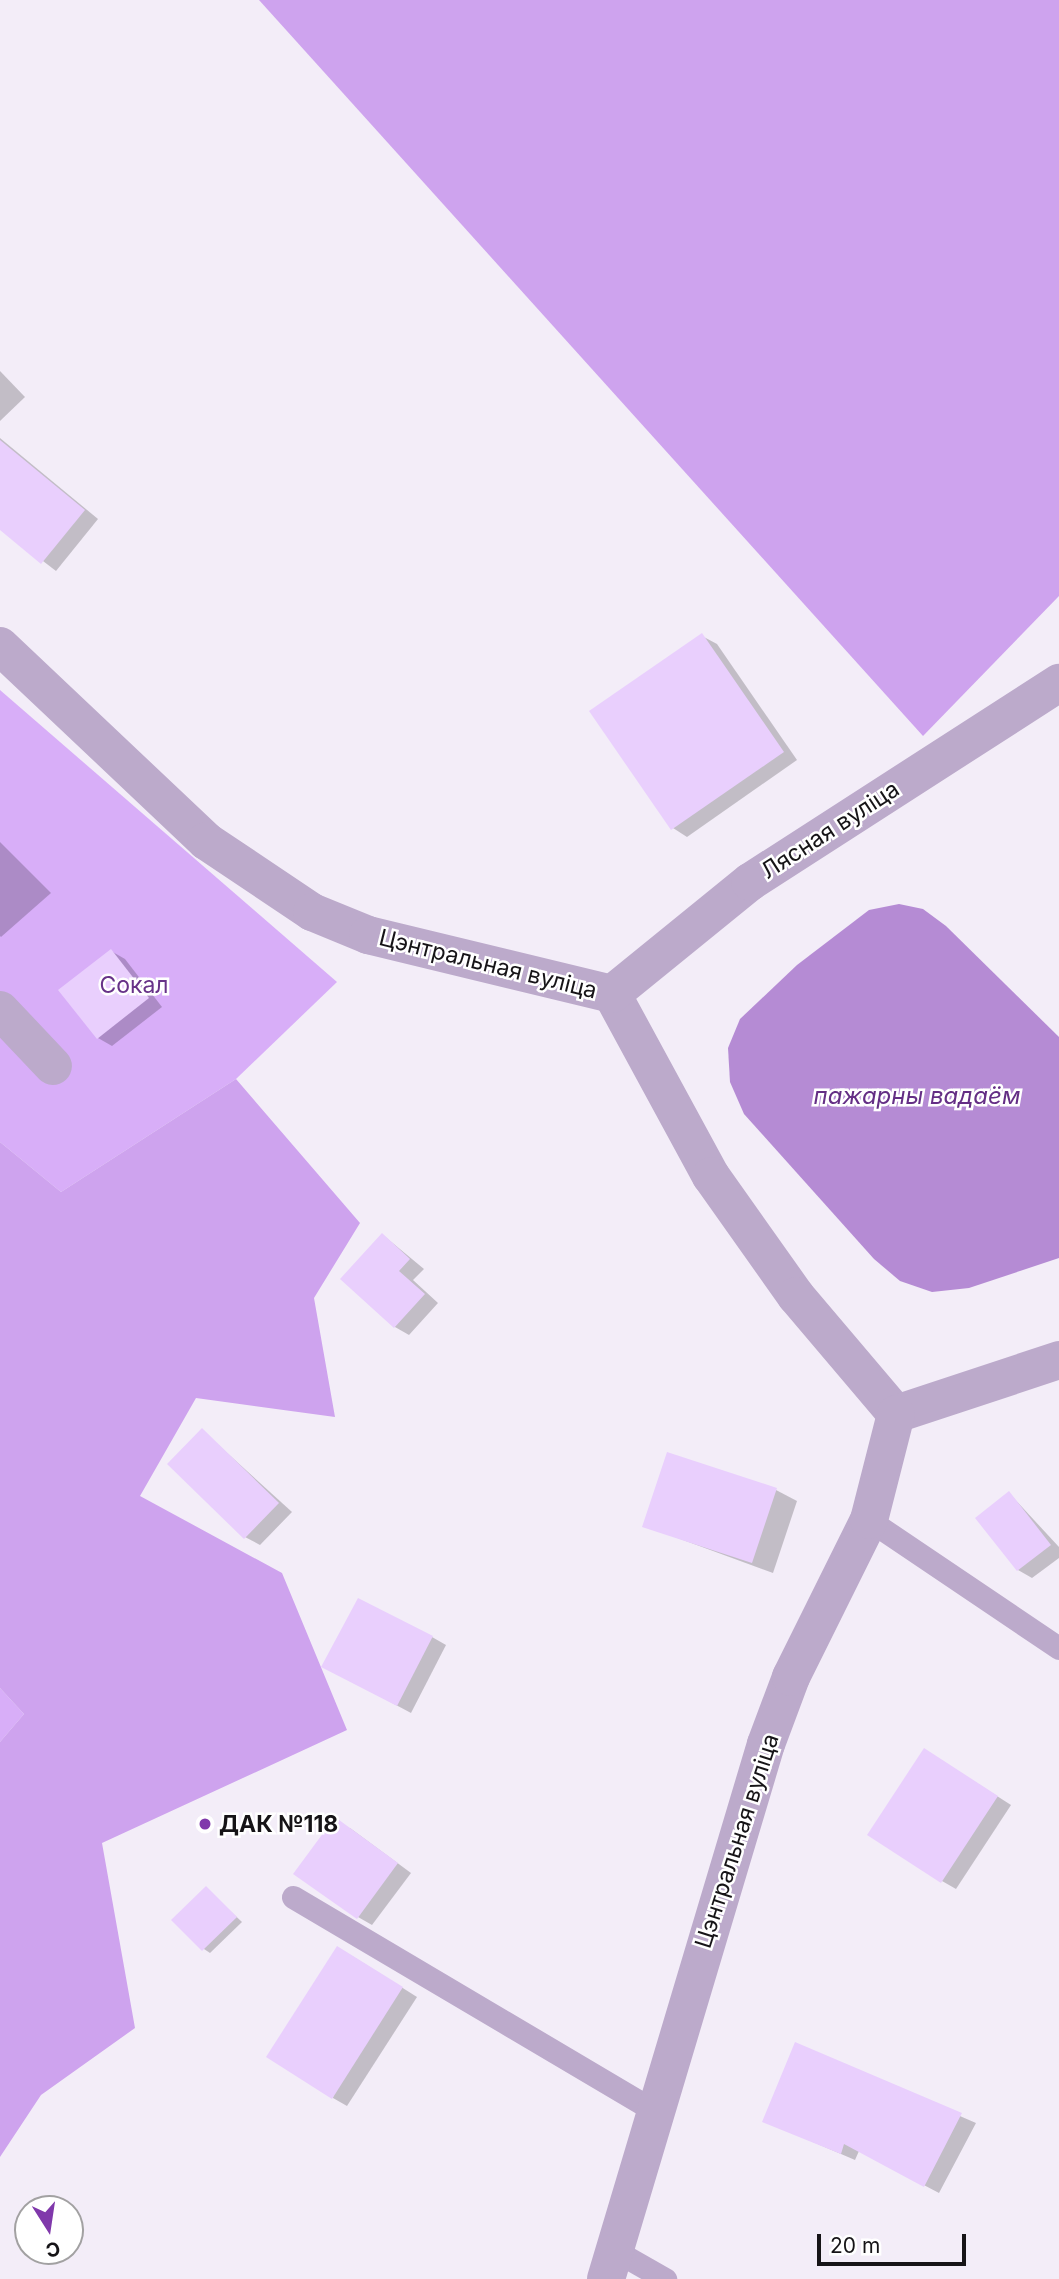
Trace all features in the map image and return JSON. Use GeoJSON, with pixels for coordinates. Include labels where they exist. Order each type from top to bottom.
{"type":"FeatureCollection","features":[{"type":"Feature","properties":{"kind":"street","name":"Цэнтральная вуліца"},"geometry":{"type":"LineString","coordinates":[[0,646],[206,841],[312,912],[368,935],[611,994],[711,1176],[853,1370],[896,1415],[869,1520],[771,1733],[610,2264]]}},
{"type":"Feature","properties":{"kind":"street","name":"Лясная вуліца"},"geometry":{"type":"LineString","coordinates":[[611,994],[750,882],[1059,682]]}},
{"type":"Feature","properties":{"kind":"street"},"geometry":{"type":"LineString","coordinates":[[0,1010],[53,1066]]}},
{"type":"Feature","properties":{"kind":"street"},"geometry":{"type":"LineString","coordinates":[[896,1415],[1059,1360]]}},
{"type":"Feature","properties":{"kind":"lane"},"geometry":{"type":"LineString","coordinates":[[869,1520],[1059,1648]]}},
{"type":"Feature","properties":{"kind":"lane"},"geometry":{"type":"LineString","coordinates":[[293,1897],[655,2111]]}},
{"type":"Feature","properties":{"kind":"lane"},"geometry":{"type":"LineString","coordinates":[[610,2264],[665,2279]]}},
{"type":"Feature","properties":{"kind":"green space","name":"Сокал"},"geometry":{"type":"Polygon","coordinates":[[[0,690],[337,982],[236,1079],[61,1192],[0,1142],[0,690]]]}},
{"type":"Feature","properties":{"kind":"green space"},"geometry":{"type":"Polygon","coordinates":[[[0,1688],[24,1714],[0,1742],[0,1688]]]}},
{"type":"Feature","properties":{"kind":"shaded area"},"geometry":{"type":"Polygon","coordinates":[[[259,0],[1059,0],[1059,596],[923,736],[259,0]]]}},
{"type":"Feature","properties":{"kind":"shaded area"},"geometry":{"type":"Polygon","coordinates":[[[236,1079],[360,1223],[314,1298],[335,1417],[196,1398],[140,1496],[282,1573],[347,1730],[102,1843],[135,2028],[41,2095],[0,2157],[0,1742],[24,1714],[0,1688],[0,1142],[61,1192],[236,1079]]]}},
{"type":"Feature","properties":{"kind":"water","name":"пажарны вадаём"},"geometry":{"type":"Polygon","coordinates":[[[899,904],[923,909],[946,926],[1059,1037],[1059,1258],[969,1288],[932,1292],[900,1281],[874,1259],[744,1114],[730,1082],[728,1048],[740,1019],[797,965],[869,910],[899,904]]]}},
{"type":"Feature","properties":{"kind":"building"},"geometry":{"type":"Polygon","coordinates":[[[0,440],[85,510],[41,564],[0,530],[0,440]]]}},
{"type":"Feature","properties":{"kind":"building"},"geometry":{"type":"Polygon","coordinates":[[[702,633],[784,752],[671,830],[589,711],[702,633]]]}},
{"type":"Feature","properties":{"kind":"building"},"geometry":{"type":"Polygon","coordinates":[[[111,949],[149,998],[97,1039],[58,990],[111,949]]]}},
{"type":"Feature","properties":{"kind":"building"},"geometry":{"type":"Polygon","coordinates":[[[382,1233],[410,1259],[399,1271],[425,1294],[394,1328],[340,1279],[382,1233]]]}},
{"type":"Feature","properties":{"kind":"building"},"geometry":{"type":"Polygon","coordinates":[[[202,1428],[279,1503],[244,1539],[167,1464],[202,1428]]]}},
{"type":"Feature","properties":{"kind":"building"},"geometry":{"type":"Polygon","coordinates":[[[667,1452],[777,1488],[752,1563],[642,1527],[667,1452]]]}},
{"type":"Feature","properties":{"kind":"building"},"geometry":{"type":"Polygon","coordinates":[[[1009,1491],[1051,1545],[1017,1571],[975,1518],[1009,1491]]]}},
{"type":"Feature","properties":{"kind":"building"},"geometry":{"type":"Polygon","coordinates":[[[358,1598],[433,1636],[397,1706],[321,1667],[358,1598]]]}},
{"type":"Feature","properties":{"kind":"building"},"geometry":{"type":"Polygon","coordinates":[[[924,1748],[998,1796],[941,1883],[867,1835],[924,1748]]]}},
{"type":"Feature","properties":{"kind":"building"},"geometry":{"type":"Polygon","coordinates":[[[335,1817],[398,1863],[357,1919],[293,1874],[335,1817]]]}},
{"type":"Feature","properties":{"kind":"building"},"geometry":{"type":"Polygon","coordinates":[[[206,1886],[237,1917],[202,1951],[171,1920],[206,1886]]]}},
{"type":"Feature","properties":{"kind":"building"},"geometry":{"type":"Polygon","coordinates":[[[337,1946],[403,1987],[332,2099],[266,2057],[337,1946]]]}},
{"type":"Feature","properties":{"kind":"building"},"geometry":{"type":"Polygon","coordinates":[[[795,2042],[962,2113],[924,2187],[844,2144],[841,2154],[762,2122],[795,2042]]]}},
{"type":"Feature","properties":{"kind":"place","name":"ДАК №118"},"geometry":{"type":"Point","coordinates":[205,1824]}}]}
